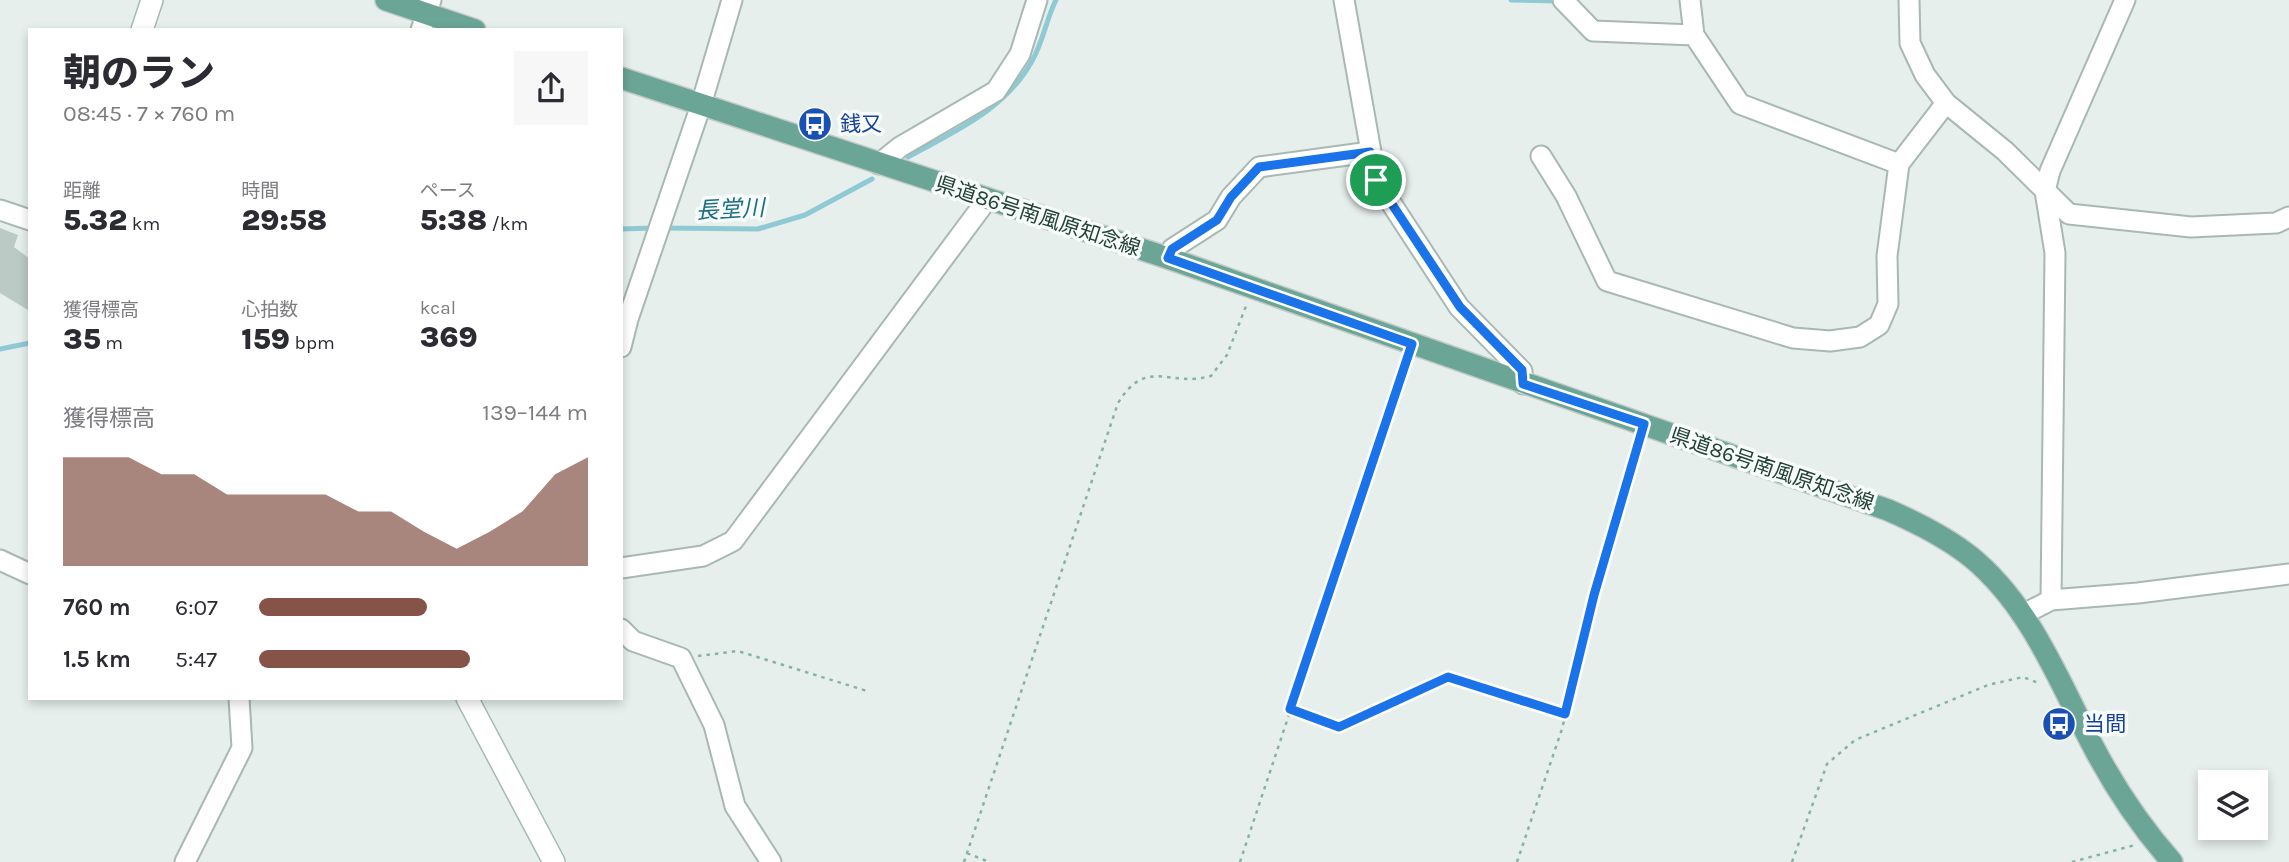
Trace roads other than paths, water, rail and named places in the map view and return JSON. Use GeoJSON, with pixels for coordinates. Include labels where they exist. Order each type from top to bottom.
{"type":"FeatureCollection","features":[{"type":"Feature","properties":{"kind":"main road"},"geometry":{"type":"LineString","coordinates":[[386,0],[469,28]]}},
{"type":"Feature","properties":{"kind":"main road","name":"県道86号南風原知念線"},"geometry":{"type":"LineString","coordinates":[[623,79],[986,201],[1168,258],[1888,510],[1926,527],[1973,559],[2022,615],[2065,689],[2096,751],[2152,840],[2172,862]]}},
{"type":"Feature","properties":{"kind":"street"},"geometry":{"type":"LineString","coordinates":[[143,28],[152,0]]}},
{"type":"Feature","properties":{"kind":"street"},"geometry":{"type":"LineString","coordinates":[[623,339],[701,105],[732,0]]}},
{"type":"Feature","properties":{"kind":"street"},"geometry":{"type":"LineString","coordinates":[[879,164],[900,147],[996,91],[1020,54],[1037,0]]}},
{"type":"Feature","properties":{"kind":"street"},"geometry":{"type":"LineString","coordinates":[[1344,0],[1376,180],[1460,307],[1522,370],[1523,384]]}},
{"type":"Feature","properties":{"kind":"street"},"geometry":{"type":"LineString","coordinates":[[1563,0],[1593,31],[1694,34]]}},
{"type":"Feature","properties":{"kind":"street"},"geometry":{"type":"LineString","coordinates":[[1690,0],[1694,34],[1740,104],[1899,164]]}},
{"type":"Feature","properties":{"kind":"street"},"geometry":{"type":"LineString","coordinates":[[1909,0],[1910,43],[1925,75],[1945,103],[2005,151],[2069,214],[2177,226],[2277,223],[2289,217]]}},
{"type":"Feature","properties":{"kind":"street"},"geometry":{"type":"LineString","coordinates":[[2051,600],[2055,253],[2045,191],[2049,170],[2125,0]]}},
{"type":"Feature","properties":{"kind":"street"},"geometry":{"type":"LineString","coordinates":[[1541,156],[1566,196],[1607,281],[1793,338],[1830,341],[1860,337],[1879,325],[1888,304],[1887,256],[1899,164],[1945,103]]}},
{"type":"Feature","properties":{"kind":"street"},"geometry":{"type":"LineString","coordinates":[[1168,258],[1172,249],[1217,220],[1231,197],[1259,167],[1370,152]]}},
{"type":"Feature","properties":{"kind":"street"},"geometry":{"type":"LineString","coordinates":[[623,564],[703,556],[733,541],[986,201]]}},
{"type":"Feature","properties":{"kind":"street"},"geometry":{"type":"LineString","coordinates":[[0,210],[28,219]]}},
{"type":"Feature","properties":{"kind":"street"},"geometry":{"type":"LineString","coordinates":[[0,560],[28,573]]}},
{"type":"Feature","properties":{"kind":"street"},"geometry":{"type":"LineString","coordinates":[[2022,615],[2051,600],[2138,593],[2289,574]]}},
{"type":"Feature","properties":{"kind":"street"},"geometry":{"type":"LineString","coordinates":[[623,631],[633,641],[681,658],[714,724],[735,806],[771,862]]}},
{"type":"Feature","properties":{"kind":"street"},"geometry":{"type":"LineString","coordinates":[[185,862],[242,748],[239,700]]}},
{"type":"Feature","properties":{"kind":"street"},"geometry":{"type":"LineString","coordinates":[[468,700],[554,862]]}},
{"type":"Feature","properties":{"kind":"waterway","name":"長堂川"},"geometry":{"type":"LineString","coordinates":[[908,157],[978,118],[1008,93],[1036,54],[1056,0]]}},
{"type":"Feature","properties":{"kind":"waterway","name":"長堂川"},"geometry":{"type":"LineString","coordinates":[[1511,0],[1558,1]]}},
{"type":"Feature","properties":{"kind":"waterway","name":"長堂川"},"geometry":{"type":"LineString","coordinates":[[663,228],[758,229],[805,215],[872,179]]}},
{"type":"Feature","properties":{"kind":"waterway","name":"長堂川"},"geometry":{"type":"LineString","coordinates":[[623,229],[653,228]]}},
{"type":"Feature","properties":{"kind":"waterway","name":"長堂川"},"geometry":{"type":"LineString","coordinates":[[0,349],[28,343]]}},
{"type":"Feature","properties":{"kind":"place","name":"銭又"},"geometry":{"type":"Point","coordinates":[815,124]}},
{"type":"Feature","properties":{"kind":"place","name":"当間"},"geometry":{"type":"Point","coordinates":[2059,724]}}]}
